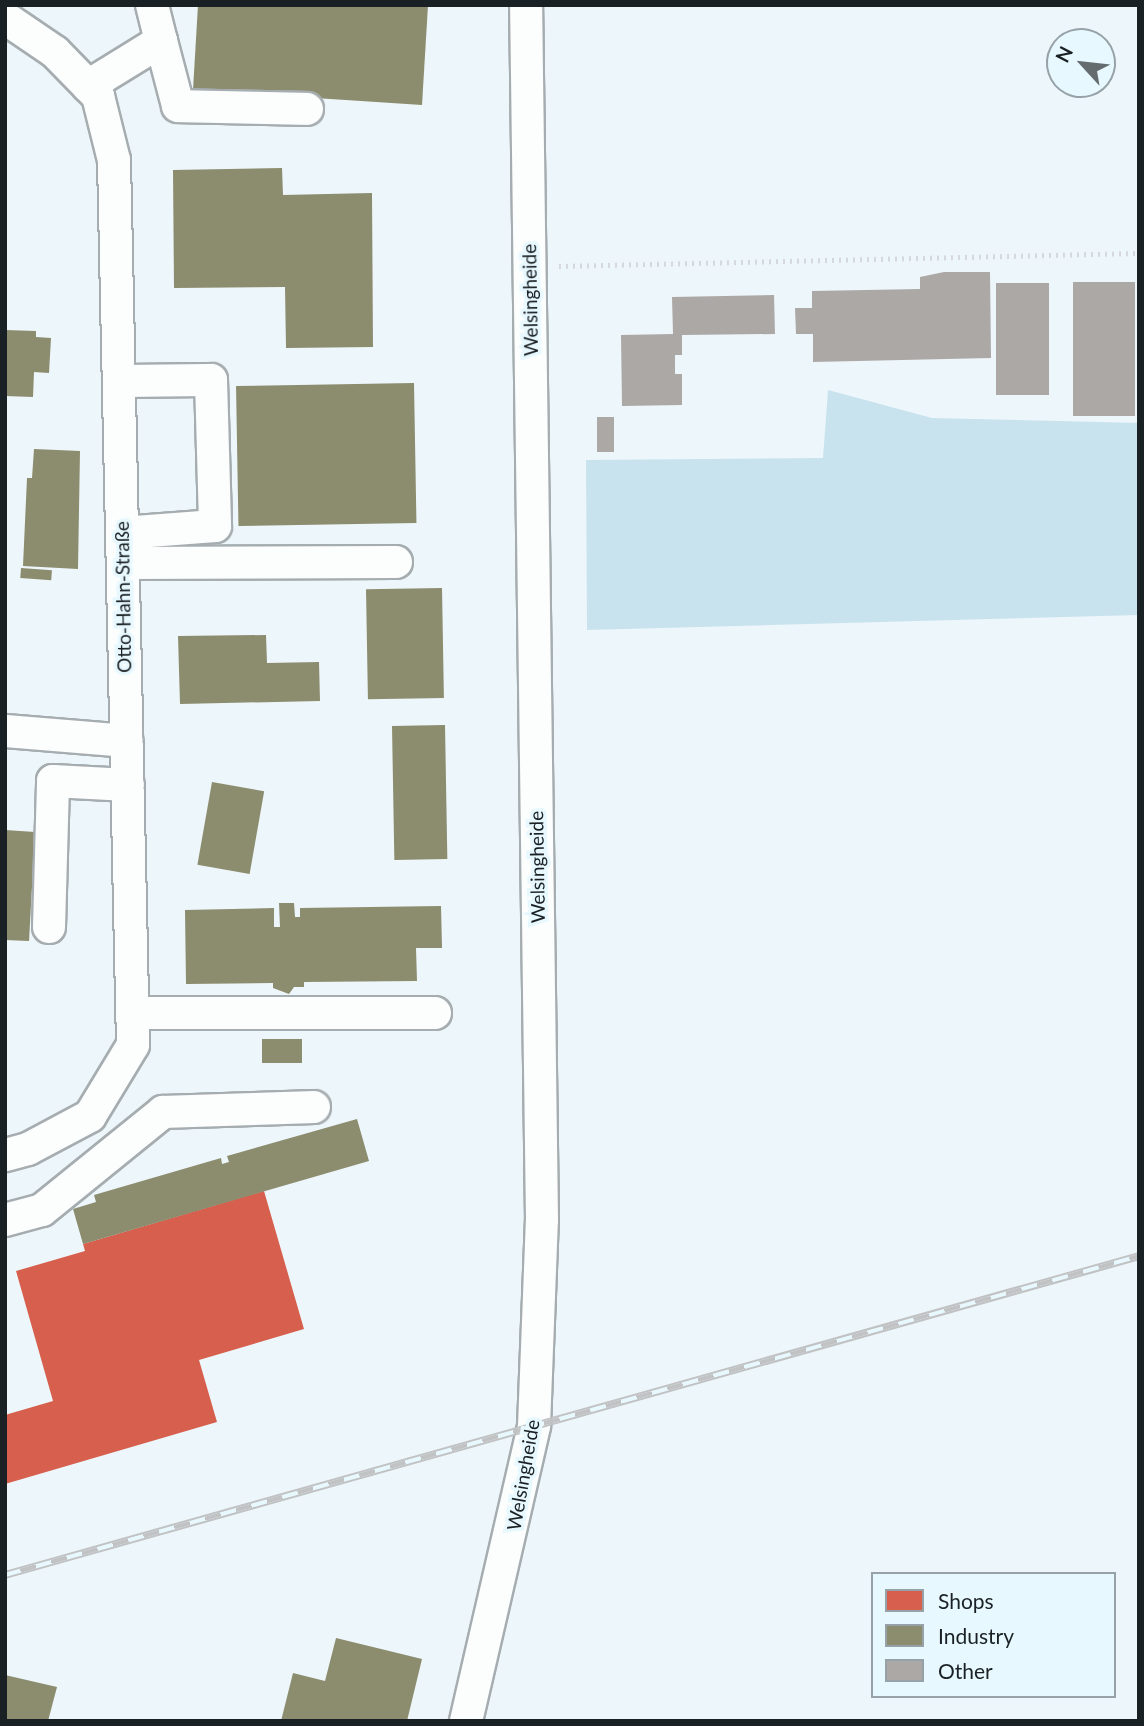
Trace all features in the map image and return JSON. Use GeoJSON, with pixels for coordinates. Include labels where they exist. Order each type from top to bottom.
{"type":"FeatureCollection","features":[{"type":"Feature","properties":{"kind":"street"},"geometry":{"type":"LineString","coordinates":[[152,5],[178,106],[307,109]]}},
{"type":"Feature","properties":{"kind":"street","name":"Welsingheide"},"geometry":{"type":"LineString","coordinates":[[466,1721],[514,1524],[535,1399],[542,1220],[526,5]]}},
{"type":"Feature","properties":{"kind":"street","name":"Otto-Hahn-Straße"},"geometry":{"type":"LineString","coordinates":[[5,19],[55,52],[98,96],[114,160],[133,1045],[90,1115],[28,1149],[5,1155]]}},
{"type":"Feature","properties":{"kind":"street"},"geometry":{"type":"LineString","coordinates":[[88,86],[161,41]]}},
{"type":"Feature","properties":{"kind":"street"},"geometry":{"type":"LineString","coordinates":[[119,382],[211,380],[215,526],[122,548]]}},
{"type":"Feature","properties":{"kind":"street"},"geometry":{"type":"LineString","coordinates":[[122,548],[396,562]]}},
{"type":"Feature","properties":{"kind":"street"},"geometry":{"type":"LineString","coordinates":[[5,732],[127,741]]}},
{"type":"Feature","properties":{"kind":"street"},"geometry":{"type":"LineString","coordinates":[[49,927],[53,782],[128,785]]}},
{"type":"Feature","properties":{"kind":"street"},"geometry":{"type":"LineString","coordinates":[[132,1013],[435,1013]]}},
{"type":"Feature","properties":{"kind":"street"},"geometry":{"type":"LineString","coordinates":[[5,1220],[43,1210],[163,1112],[314,1107]]}},
{"type":"Feature","properties":{"kind":"path"},"geometry":{"type":"LineString","coordinates":[[530,267],[1139,253]]}},
{"type":"Feature","properties":{"kind":"shaded area"},"geometry":{"type":"Polygon","coordinates":[[[828,390],[932,418],[1139,423],[1139,615],[587,630],[586,460],[823,458],[828,390]]]}},
{"type":"Feature","properties":{"kind":"building: Shops"},"geometry":{"type":"Polygon","coordinates":[[[264,1191],[304,1329],[199,1360],[217,1422],[5,1484],[5,1415],[53,1401],[16,1271],[85,1251],[83,1244],[264,1191]]]}},
{"type":"Feature","properties":{"kind":"building: Industry"},"geometry":{"type":"Polygon","coordinates":[[[198,5],[428,5],[422,105],[193,90],[198,5]]]}},
{"type":"Feature","properties":{"kind":"building: Industry"},"geometry":{"type":"Polygon","coordinates":[[[282,168],[283,195],[372,193],[373,347],[286,348],[285,287],[174,288],[173,170],[282,168]]]}},
{"type":"Feature","properties":{"kind":"building: Industry"},"geometry":{"type":"Polygon","coordinates":[[[5,330],[36,331],[36,337],[51,338],[49,373],[34,372],[33,397],[5,396],[5,330]]]}},
{"type":"Feature","properties":{"kind":"building: Industry"},"geometry":{"type":"Polygon","coordinates":[[[414,383],[416,523],[238,526],[236,386],[414,383]]]}},
{"type":"Feature","properties":{"kind":"building: Industry"},"geometry":{"type":"Polygon","coordinates":[[[34,449],[80,451],[78,569],[23,566],[27,478],[32,478],[34,449]]]}},
{"type":"Feature","properties":{"kind":"building: Industry"},"geometry":{"type":"Polygon","coordinates":[[[178,538],[202,538],[202,551],[178,551],[178,538]]]}},
{"type":"Feature","properties":{"kind":"building: Industry"},"geometry":{"type":"Polygon","coordinates":[[[21,568],[52,570],[51,580],[20,578],[21,568]]]}},
{"type":"Feature","properties":{"kind":"building: Industry"},"geometry":{"type":"Polygon","coordinates":[[[442,588],[444,698],[368,699],[366,589],[442,588]]]}},
{"type":"Feature","properties":{"kind":"building: Industry"},"geometry":{"type":"Polygon","coordinates":[[[266,635],[267,663],[319,662],[320,701],[180,704],[178,636],[266,635]]]}},
{"type":"Feature","properties":{"kind":"building: Industry"},"geometry":{"type":"Polygon","coordinates":[[[445,725],[447,859],[394,860],[392,726],[445,725]]]}},
{"type":"Feature","properties":{"kind":"building: Industry"},"geometry":{"type":"Polygon","coordinates":[[[212,782],[264,791],[250,874],[197,865],[212,782]]]}},
{"type":"Feature","properties":{"kind":"building: Industry"},"geometry":{"type":"Polygon","coordinates":[[[5,830],[35,832],[29,941],[5,940],[5,830]]]}},
{"type":"Feature","properties":{"kind":"building: Industry"},"geometry":{"type":"Polygon","coordinates":[[[279,903],[294,903],[295,917],[300,917],[300,908],[441,906],[442,948],[416,948],[417,981],[304,982],[304,987],[294,987],[289,994],[273,988],[273,983],[186,984],[185,910],[274,908],[274,927],[280,927],[279,903]]]}},
{"type":"Feature","properties":{"kind":"building: Industry"},"geometry":{"type":"Polygon","coordinates":[[[262,1039],[302,1039],[302,1063],[262,1063],[262,1039]]]}},
{"type":"Feature","properties":{"kind":"building: Industry"},"geometry":{"type":"Polygon","coordinates":[[[357,1119],[369,1161],[83,1244],[73,1209],[96,1202],[94,1195],[221,1158],[222,1164],[229,1162],[227,1156],[357,1119]]]}},
{"type":"Feature","properties":{"kind":"building: Industry"},"geometry":{"type":"Polygon","coordinates":[[[336,1638],[422,1659],[407,1721],[281,1721],[293,1673],[325,1681],[336,1638]]]}},
{"type":"Feature","properties":{"kind":"building: Industry"},"geometry":{"type":"Polygon","coordinates":[[[5,1675],[57,1687],[48,1721],[5,1721],[5,1675]]]}},
{"type":"Feature","properties":{"kind":"building: Other"},"geometry":{"type":"Polygon","coordinates":[[[944,272],[990,272],[991,358],[813,362],[813,334],[796,334],[795,308],[812,308],[812,291],[920,289],[920,277],[944,272]]]}},
{"type":"Feature","properties":{"kind":"building: Other"},"geometry":{"type":"Polygon","coordinates":[[[1073,282],[1135,282],[1135,416],[1073,416],[1073,282]]]}},
{"type":"Feature","properties":{"kind":"building: Other"},"geometry":{"type":"Polygon","coordinates":[[[996,283],[1049,283],[1049,395],[996,395],[996,283]]]}},
{"type":"Feature","properties":{"kind":"building: Other"},"geometry":{"type":"Polygon","coordinates":[[[774,295],[775,334],[682,335],[682,355],[675,355],[675,374],[682,374],[682,405],[622,406],[621,335],[673,334],[672,297],[774,295]]]}},
{"type":"Feature","properties":{"kind":"building: Other"},"geometry":{"type":"Polygon","coordinates":[[[597,417],[614,417],[614,452],[597,452],[597,417]]]}},
{"type":"Feature","properties":{"kind":"railway"},"geometry":{"type":"LineString","coordinates":[[5,1575],[1139,1256]]}}]}
